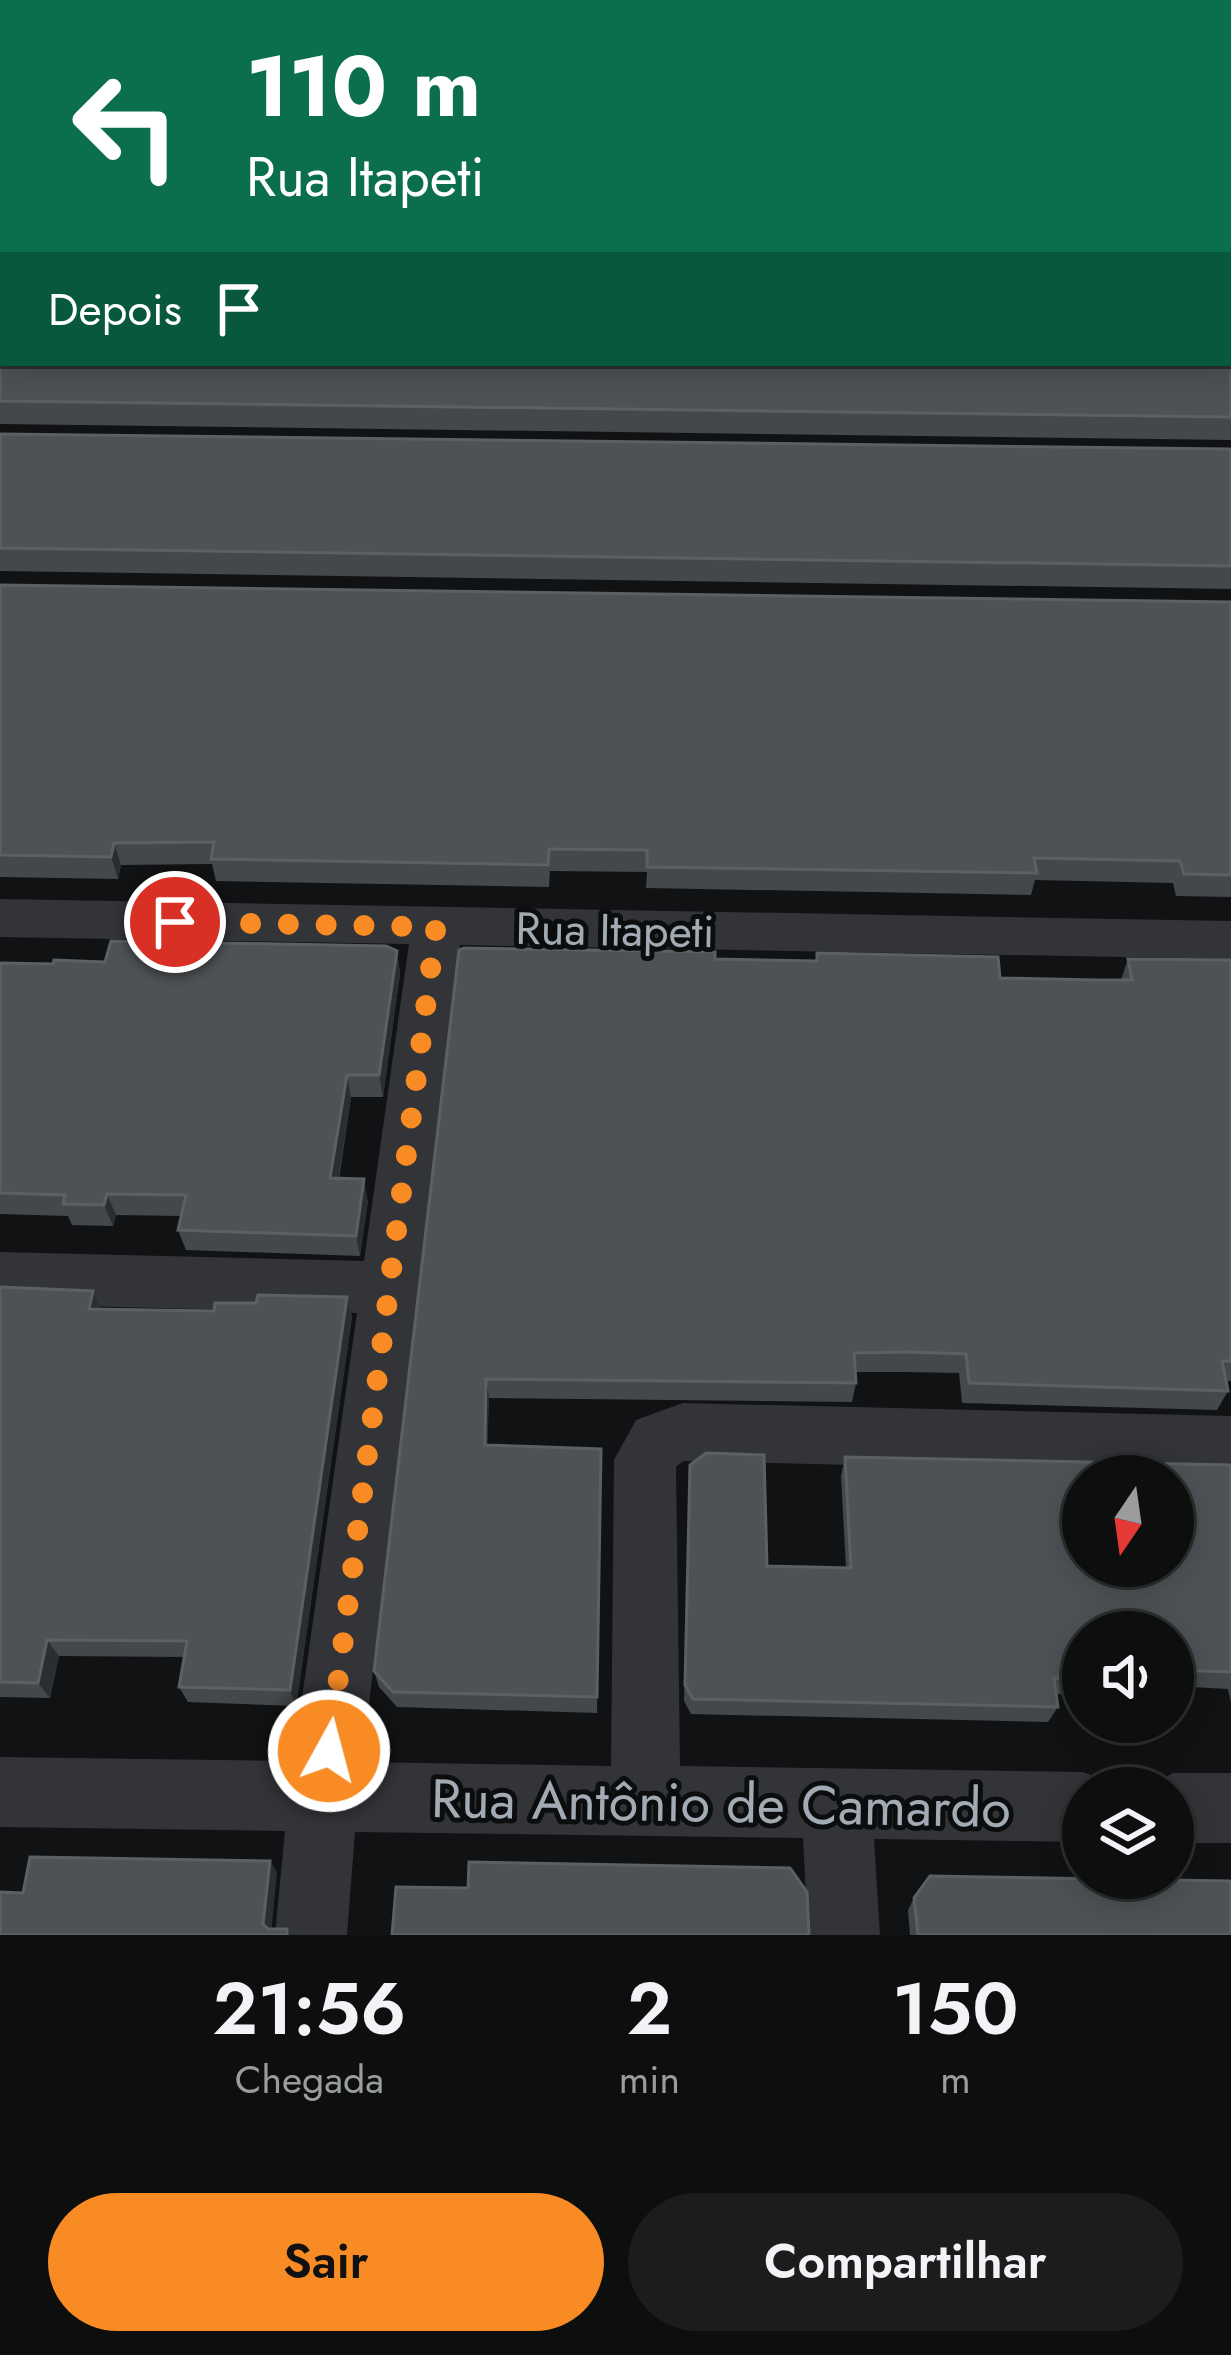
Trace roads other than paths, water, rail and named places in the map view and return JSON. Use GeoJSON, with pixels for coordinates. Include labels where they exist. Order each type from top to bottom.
{"type":"FeatureCollection","features":[{"type":"Feature","properties":{"kind":"street","name":"Rua Itapeti"},"geometry":{"type":"LineString","coordinates":[[0,918],[1231,940]]}},
{"type":"Feature","properties":{"kind":"street"},"geometry":{"type":"LineString","coordinates":[[311,1935],[323,1798],[436,927]]}},
{"type":"Feature","properties":{"kind":"street"},"geometry":{"type":"LineString","coordinates":[[0,1278],[389,1288]]}},
{"type":"Feature","properties":{"kind":"street"},"geometry":{"type":"LineString","coordinates":[[646,1804],[645,1460],[658,1441],[683,1432],[1231,1445]]}},
{"type":"Feature","properties":{"kind":"street","name":"Rua Antônio de Camardo"},"geometry":{"type":"LineString","coordinates":[[0,1792],[1062,1807]]}},
{"type":"Feature","properties":{"kind":"street"},"geometry":{"type":"LineString","coordinates":[[836,1804],[844,1935]]}},
{"type":"Feature","properties":{"kind":"street"},"geometry":{"type":"LineString","coordinates":[[1194,1808],[1231,1808]]}}]}
